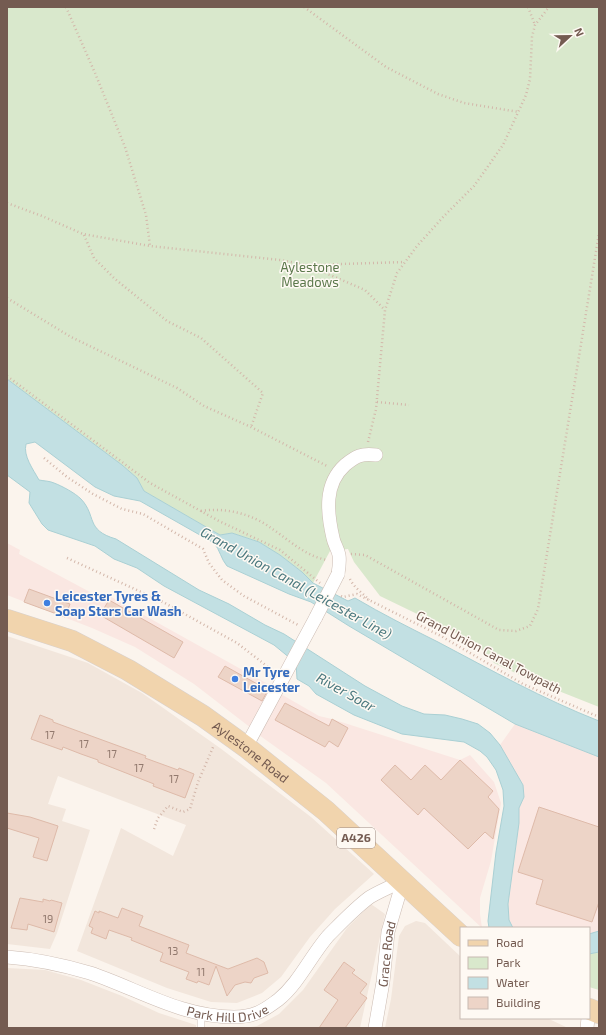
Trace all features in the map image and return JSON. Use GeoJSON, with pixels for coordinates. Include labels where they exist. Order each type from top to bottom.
{"type":"FeatureCollection","features":[{"type":"Feature","properties":{"kind":"main road","name":"Aylestone Road"},"geometry":{"type":"LineString","coordinates":[[7,620],[72,641],[128,670],[203,716],[246,747],[326,811],[460,935]]}},
{"type":"Feature","properties":{"kind":"street"},"geometry":{"type":"LineString","coordinates":[[246,747],[307,635],[339,563],[328,509],[330,491],[338,471],[352,459],[371,454]]}},
{"type":"Feature","properties":{"kind":"street","name":"Park Hill Drive"},"geometry":{"type":"LineString","coordinates":[[7,957],[58,964],[90,973],[165,1004],[201,1014],[242,1017],[256,1014],[279,999],[297,980],[328,937],[351,914],[371,897],[403,881]]}},
{"type":"Feature","properties":{"kind":"street","name":"Grace Road"},"geometry":{"type":"LineString","coordinates":[[375,1028],[383,982],[388,932],[403,881]]}},
{"type":"Feature","properties":{"kind":"lane"},"geometry":{"type":"LineString","coordinates":[[201,1014],[201,1028]]}},
{"type":"Feature","properties":{"kind":"path"},"geometry":{"type":"LineString","coordinates":[[66,7],[126,147],[146,215],[150,246]]}},
{"type":"Feature","properties":{"kind":"path"},"geometry":{"type":"LineString","coordinates":[[304,7],[386,67],[438,94],[464,103],[519,112]]}},
{"type":"Feature","properties":{"kind":"path"},"geometry":{"type":"LineString","coordinates":[[528,7],[535,25]]}},
{"type":"Feature","properties":{"kind":"path"},"geometry":{"type":"LineString","coordinates":[[371,454],[385,310],[397,273],[417,246],[474,186],[503,145],[526,95],[530,79],[532,37],[535,25],[549,7]]}},
{"type":"Feature","properties":{"kind":"path"},"geometry":{"type":"LineString","coordinates":[[7,203],[83,234],[150,246],[280,260],[307,265],[405,262]]}},
{"type":"Feature","properties":{"kind":"path"},"geometry":{"type":"LineString","coordinates":[[201,511],[210,509],[223,510],[250,516],[261,521],[283,538],[306,552],[323,559],[339,563],[365,555],[499,630],[516,631],[530,626],[538,609],[599,233]]}},
{"type":"Feature","properties":{"kind":"path"},"geometry":{"type":"LineString","coordinates":[[83,234],[94,258],[115,279],[167,321],[201,338],[263,393],[251,427]]}},
{"type":"Feature","properties":{"kind":"path"},"geometry":{"type":"LineString","coordinates":[[307,265],[365,290],[385,310]]}},
{"type":"Feature","properties":{"kind":"path"},"geometry":{"type":"LineString","coordinates":[[7,298],[72,337],[177,388],[204,406],[251,427],[338,471]]}},
{"type":"Feature","properties":{"kind":"path"},"geometry":{"type":"LineString","coordinates":[[7,376],[150,483],[201,511],[280,550],[325,586]]}},
{"type":"Feature","properties":{"kind":"path"},"geometry":{"type":"LineString","coordinates":[[377,402],[409,405]]}},
{"type":"Feature","properties":{"kind":"path"},"geometry":{"type":"LineString","coordinates":[[44,458],[67,477],[93,494],[122,509],[143,514],[202,549],[209,563],[222,580],[244,596],[307,635]]}},
{"type":"Feature","properties":{"kind":"path"},"geometry":{"type":"LineString","coordinates":[[67,558],[163,602],[237,643],[283,679]]}},
{"type":"Feature","properties":{"kind":"path"},"geometry":{"type":"LineString","coordinates":[[339,563],[353,586],[362,592],[371,602]]}},
{"type":"Feature","properties":{"kind":"path"},"geometry":{"type":"LineString","coordinates":[[337,593],[343,597],[357,594],[371,602]]}},
{"type":"Feature","properties":{"kind":"path","name":"Grand Union Canal Towpath"},"geometry":{"type":"LineString","coordinates":[[371,602],[441,636],[523,684],[599,717]]}},
{"type":"Feature","properties":{"kind":"path"},"geometry":{"type":"LineString","coordinates":[[154,829],[158,818],[168,806],[183,812],[190,809],[198,782],[214,744]]}},
{"type":"Feature","properties":{"kind":"shaded area"},"geometry":{"type":"Polygon","coordinates":[[[7,543],[20,550],[19,554],[103,599],[106,594],[275,688],[251,728],[194,684],[135,647],[92,628],[7,595],[7,543]]]}},
{"type":"Feature","properties":{"kind":"shaded area"},"geometry":{"type":"Polygon","coordinates":[[[7,636],[88,663],[142,693],[220,748],[311,817],[374,874],[335,909],[310,937],[281,977],[262,993],[237,1003],[211,1002],[167,988],[77,951],[121,828],[173,856],[186,825],[58,776],[48,804],[66,809],[62,821],[90,830],[57,933],[50,949],[7,944],[7,636]]]}},
{"type":"Feature","properties":{"kind":"shaded area"},"geometry":{"type":"Polygon","coordinates":[[[279,693],[319,716],[460,760],[470,755],[494,782],[501,803],[491,861],[480,898],[482,927],[326,783],[259,735],[279,693]]]}},
{"type":"Feature","properties":{"kind":"shaded area"},"geometry":{"type":"Polygon","coordinates":[[[515,724],[599,757],[599,931],[590,934],[590,927],[512,927],[509,920],[508,904],[519,823],[519,808],[524,797],[516,775],[500,745],[515,724]]]}},
{"type":"Feature","properties":{"kind":"shaded area"},"geometry":{"type":"Polygon","coordinates":[[[371,904],[385,914],[360,1028],[243,1028],[257,1026],[279,1014],[303,990],[347,928],[371,904]]]}},
{"type":"Feature","properties":{"kind":"shaded area"},"geometry":{"type":"Polygon","coordinates":[[[416,921],[425,923],[460,956],[460,1019],[549,1019],[568,1028],[385,1028],[391,999],[399,936],[405,926],[416,921]]]}},
{"type":"Feature","properties":{"kind":"shaded area"},"geometry":{"type":"Polygon","coordinates":[[[7,968],[45,970],[81,980],[122,996],[159,1013],[196,1025],[196,1028],[7,1028],[7,968]]]}},
{"type":"Feature","properties":{"kind":"green space","name":"Aylestone Meadows"},"geometry":{"type":"Polygon","coordinates":[[[7,7],[599,7],[599,707],[526,678],[494,663],[475,642],[380,596],[354,562],[348,549],[330,551],[313,583],[302,572],[280,555],[259,542],[232,533],[220,535],[144,491],[137,478],[122,465],[7,379],[7,7]]]}},
{"type":"Feature","properties":{"kind":"green space"},"geometry":{"type":"Polygon","coordinates":[[[599,952],[599,990],[590,987],[590,954],[599,952]]]}},
{"type":"Feature","properties":{"kind":"water"},"geometry":{"type":"Polygon","coordinates":[[[7,379],[122,465],[137,478],[144,491],[220,535],[232,533],[259,542],[280,555],[302,572],[313,583],[348,601],[355,598],[375,610],[517,684],[599,721],[599,757],[515,724],[311,602],[289,594],[227,566],[214,543],[140,501],[114,496],[95,487],[35,442],[26,444],[25,449],[27,458],[39,480],[57,484],[81,499],[86,505],[96,527],[106,535],[116,539],[199,590],[229,604],[284,634],[365,686],[402,706],[424,714],[445,715],[462,719],[478,724],[490,733],[500,745],[523,785],[524,797],[519,808],[519,823],[508,904],[509,920],[512,927],[489,927],[488,921],[496,852],[504,806],[503,790],[496,770],[487,757],[480,751],[464,742],[402,734],[354,715],[316,694],[309,686],[297,679],[296,663],[274,645],[164,586],[137,568],[114,559],[95,546],[48,530],[42,524],[29,503],[30,492],[7,475],[7,379]]]}},
{"type":"Feature","properties":{"kind":"water"},"geometry":{"type":"Polygon","coordinates":[[[599,931],[599,952],[590,954],[590,934],[599,931]]]}},
{"type":"Feature","properties":{"kind":"building","name":"Leicester Tyres & Soap Stars Car Wash"},"geometry":{"type":"Polygon","coordinates":[[[29,589],[70,604],[65,617],[24,602],[29,589]]]}},
{"type":"Feature","properties":{"kind":"building"},"geometry":{"type":"Polygon","coordinates":[[[109,600],[183,642],[174,658],[100,615],[109,600]]]}},
{"type":"Feature","properties":{"kind":"building"},"geometry":{"type":"Polygon","coordinates":[[[225,666],[268,690],[262,701],[218,677],[225,666]]]}},
{"type":"Feature","properties":{"kind":"building"},"geometry":{"type":"Polygon","coordinates":[[[285,703],[329,726],[332,719],[348,728],[338,747],[329,741],[325,747],[275,720],[285,703]]]}},
{"type":"Feature","properties":{"kind":"building"},"geometry":{"type":"Polygon","coordinates":[[[40,715],[53,720],[53,722],[146,756],[145,758],[194,774],[185,798],[98,762],[98,760],[63,747],[62,750],[31,739],[40,715]]]}},
{"type":"Feature","properties":{"kind":"building"},"geometry":{"type":"Polygon","coordinates":[[[460,760],[493,791],[488,797],[499,809],[493,839],[485,832],[468,849],[424,808],[418,815],[381,780],[395,765],[411,780],[425,765],[441,780],[460,760]]]}},
{"type":"Feature","properties":{"kind":"building"},"geometry":{"type":"Polygon","coordinates":[[[539,807],[599,827],[599,902],[592,922],[536,904],[543,880],[518,872],[539,807]]]}},
{"type":"Feature","properties":{"kind":"building"},"geometry":{"type":"Polygon","coordinates":[[[7,813],[30,817],[58,826],[47,861],[33,857],[39,838],[7,828],[7,813]]]}},
{"type":"Feature","properties":{"kind":"building"},"geometry":{"type":"Polygon","coordinates":[[[20,898],[43,902],[43,899],[62,903],[54,932],[28,924],[27,930],[11,928],[20,898]]]}},
{"type":"Feature","properties":{"kind":"building"},"geometry":{"type":"Polygon","coordinates":[[[122,908],[143,916],[139,926],[189,945],[186,953],[228,969],[257,958],[264,962],[268,973],[254,978],[251,983],[245,982],[235,985],[227,996],[216,966],[209,985],[198,981],[197,983],[186,979],[189,972],[160,961],[163,953],[131,940],[132,938],[109,930],[106,939],[91,933],[93,928],[89,926],[95,911],[118,918],[122,908]]]}},
{"type":"Feature","properties":{"kind":"building"},"geometry":{"type":"Polygon","coordinates":[[[344,962],[355,970],[352,973],[367,984],[360,993],[367,998],[345,1028],[319,1028],[338,1000],[324,990],[344,962]]]}},
{"type":"Feature","properties":{"kind":"place","name":"Leicester Tyres & Soap Stars Car Wash"},"geometry":{"type":"Point","coordinates":[47,603]}},
{"type":"Feature","properties":{"kind":"place","name":"Mr Tyre Leicester"},"geometry":{"type":"Point","coordinates":[235,679]}},
{"type":"Feature","properties":{"kind":"water label","name":"Grand Union Canal (Leicester Line)"},"geometry":{"type":"Point","coordinates":[296,583]}},
{"type":"Feature","properties":{"kind":"water label","name":"River Soar"},"geometry":{"type":"Point","coordinates":[346,692]}}]}
